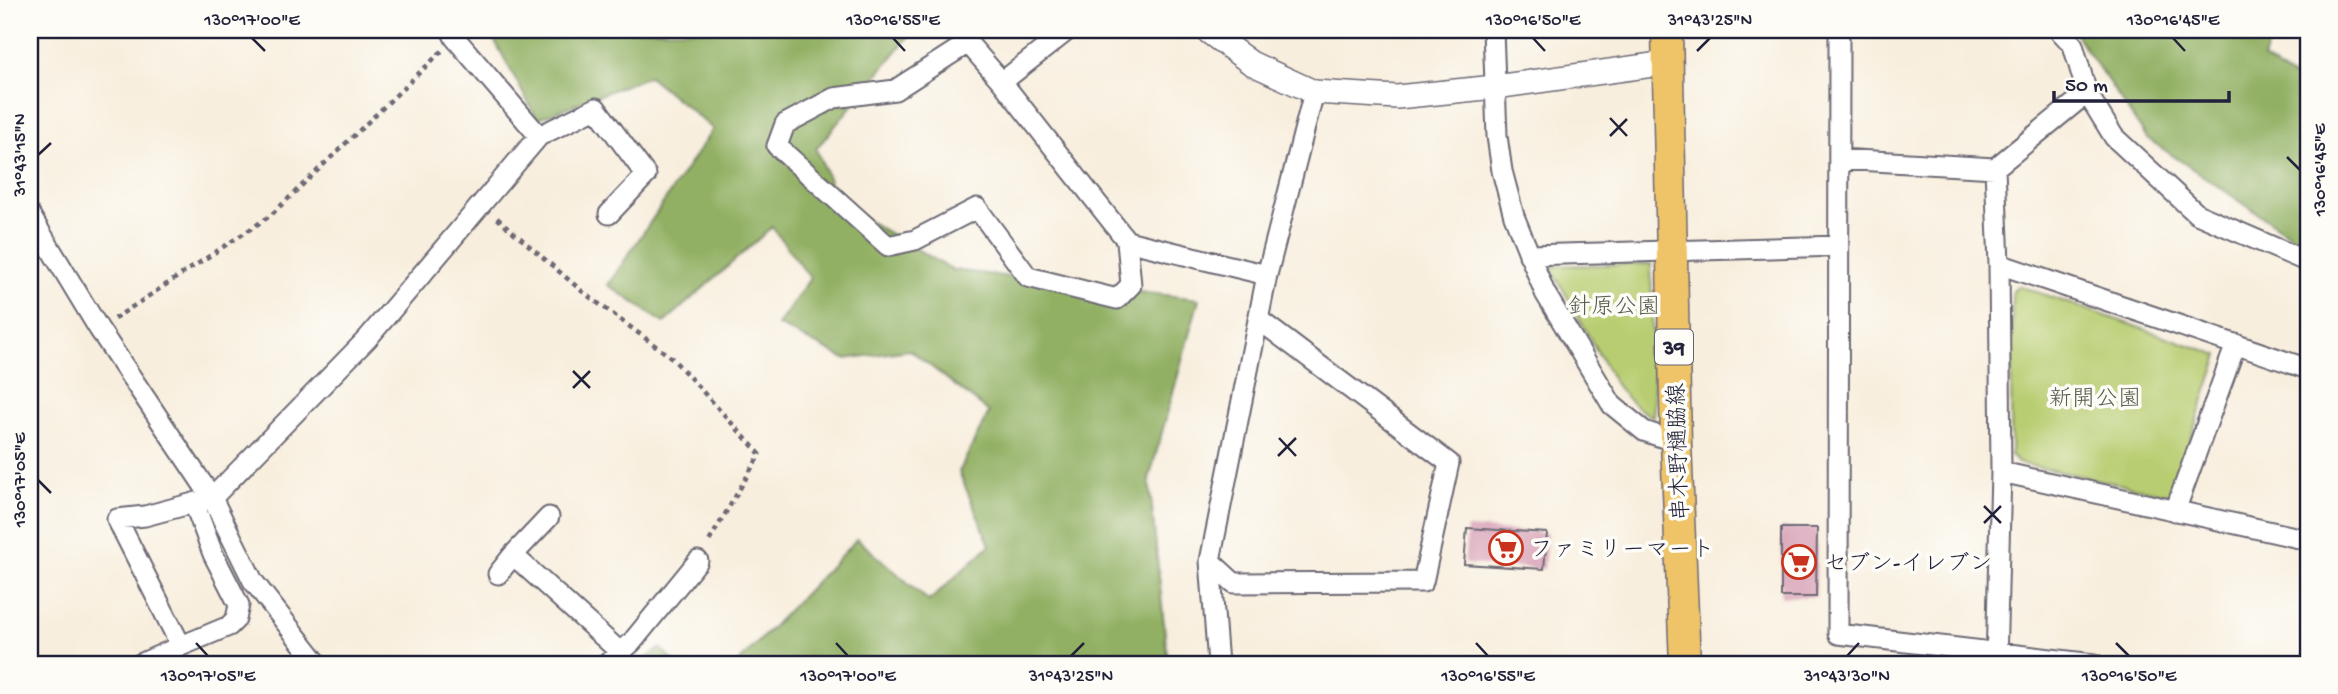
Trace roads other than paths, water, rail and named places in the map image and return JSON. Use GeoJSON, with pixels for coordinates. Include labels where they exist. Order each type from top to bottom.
{"type":"FeatureCollection","features":[{"type":"Feature","properties":{"kind":"main road","name":"串木野樋脇線"},"geometry":{"type":"LineString","coordinates":[[1667,30],[1676,442],[1685,664]]}},
{"type":"Feature","properties":{"kind":"street"},"geometry":{"type":"LineString","coordinates":[[1002,82],[1068,30]]}},
{"type":"Feature","properties":{"kind":"street"},"geometry":{"type":"LineString","coordinates":[[1206,30],[1251,63],[1314,92],[1397,97],[1495,87],[1667,63]]}},
{"type":"Feature","properties":{"kind":"street"},"geometry":{"type":"LineString","coordinates":[[1493,30],[1497,136],[1502,170],[1514,216],[1545,293],[1612,405],[1644,431],[1676,442]]}},
{"type":"Feature","properties":{"kind":"street"},"geometry":{"type":"LineString","coordinates":[[1839,30],[1838,634],[1997,658],[2095,664]]}},
{"type":"Feature","properties":{"kind":"street"},"geometry":{"type":"LineString","coordinates":[[2059,30],[2073,45],[2087,93],[2114,137],[2197,214],[2308,262]]}},
{"type":"Feature","properties":{"kind":"street"},"geometry":{"type":"LineString","coordinates":[[453,34],[539,136]]}},
{"type":"Feature","properties":{"kind":"street"},"geometry":{"type":"LineString","coordinates":[[968,43],[1002,82],[1127,241],[1131,285],[1116,299],[1028,277],[977,208],[915,240],[888,246],[777,146],[785,124],[834,98],[895,90],[968,43]]}},
{"type":"Feature","properties":{"kind":"street"},"geometry":{"type":"LineString","coordinates":[[1218,664],[1210,561],[1267,275],[1314,92]]}},
{"type":"Feature","properties":{"kind":"street"},"geometry":{"type":"LineString","coordinates":[[1839,159],[1995,168],[2087,93]]}},
{"type":"Feature","properties":{"kind":"street"},"geometry":{"type":"LineString","coordinates":[[181,646],[117,519],[145,516],[203,500],[367,339],[539,136],[596,108],[646,175],[609,214]]}},
{"type":"Feature","properties":{"kind":"street"},"geometry":{"type":"LineString","coordinates":[[1995,168],[1999,264],[2001,472],[1997,658]]}},
{"type":"Feature","properties":{"kind":"street"},"geometry":{"type":"LineString","coordinates":[[30,215],[253,581],[318,664]]}},
{"type":"Feature","properties":{"kind":"street"},"geometry":{"type":"LineString","coordinates":[[1127,241],[1267,275]]}},
{"type":"Feature","properties":{"kind":"street"},"geometry":{"type":"LineString","coordinates":[[1529,255],[1838,246]]}},
{"type":"Feature","properties":{"kind":"street"},"geometry":{"type":"LineString","coordinates":[[1999,264],[2308,369]]}},
{"type":"Feature","properties":{"kind":"street"},"geometry":{"type":"LineString","coordinates":[[1210,561],[1234,583],[1423,582],[1449,463],[1258,319]]}},
{"type":"Feature","properties":{"kind":"street"},"geometry":{"type":"LineString","coordinates":[[2175,511],[2236,344]]}},
{"type":"Feature","properties":{"kind":"street"},"geometry":{"type":"LineString","coordinates":[[2001,472],[2308,540]]}},
{"type":"Feature","properties":{"kind":"street"},"geometry":{"type":"LineString","coordinates":[[140,664],[229,626],[236,619],[239,605],[213,554],[203,500]]}},
{"type":"Feature","properties":{"kind":"street"},"geometry":{"type":"LineString","coordinates":[[498,574],[549,517]]}},
{"type":"Feature","properties":{"kind":"street"},"geometry":{"type":"LineString","coordinates":[[513,555],[614,658],[632,642],[698,561]]}},
{"type":"Feature","properties":{"kind":"place","name":"ファミリーマート"},"geometry":{"type":"Point","coordinates":[1506,548]}},
{"type":"Feature","properties":{"kind":"place","name":"セブン-イレブン"},"geometry":{"type":"Point","coordinates":[1799,562]}},
{"type":"Feature","properties":{"kind":"park label","name":"針原公園"},"geometry":{"type":"Point","coordinates":[1614,305]}},
{"type":"Feature","properties":{"kind":"park label","name":"新開公園"},"geometry":{"type":"Point","coordinates":[2095,397]}}]}
